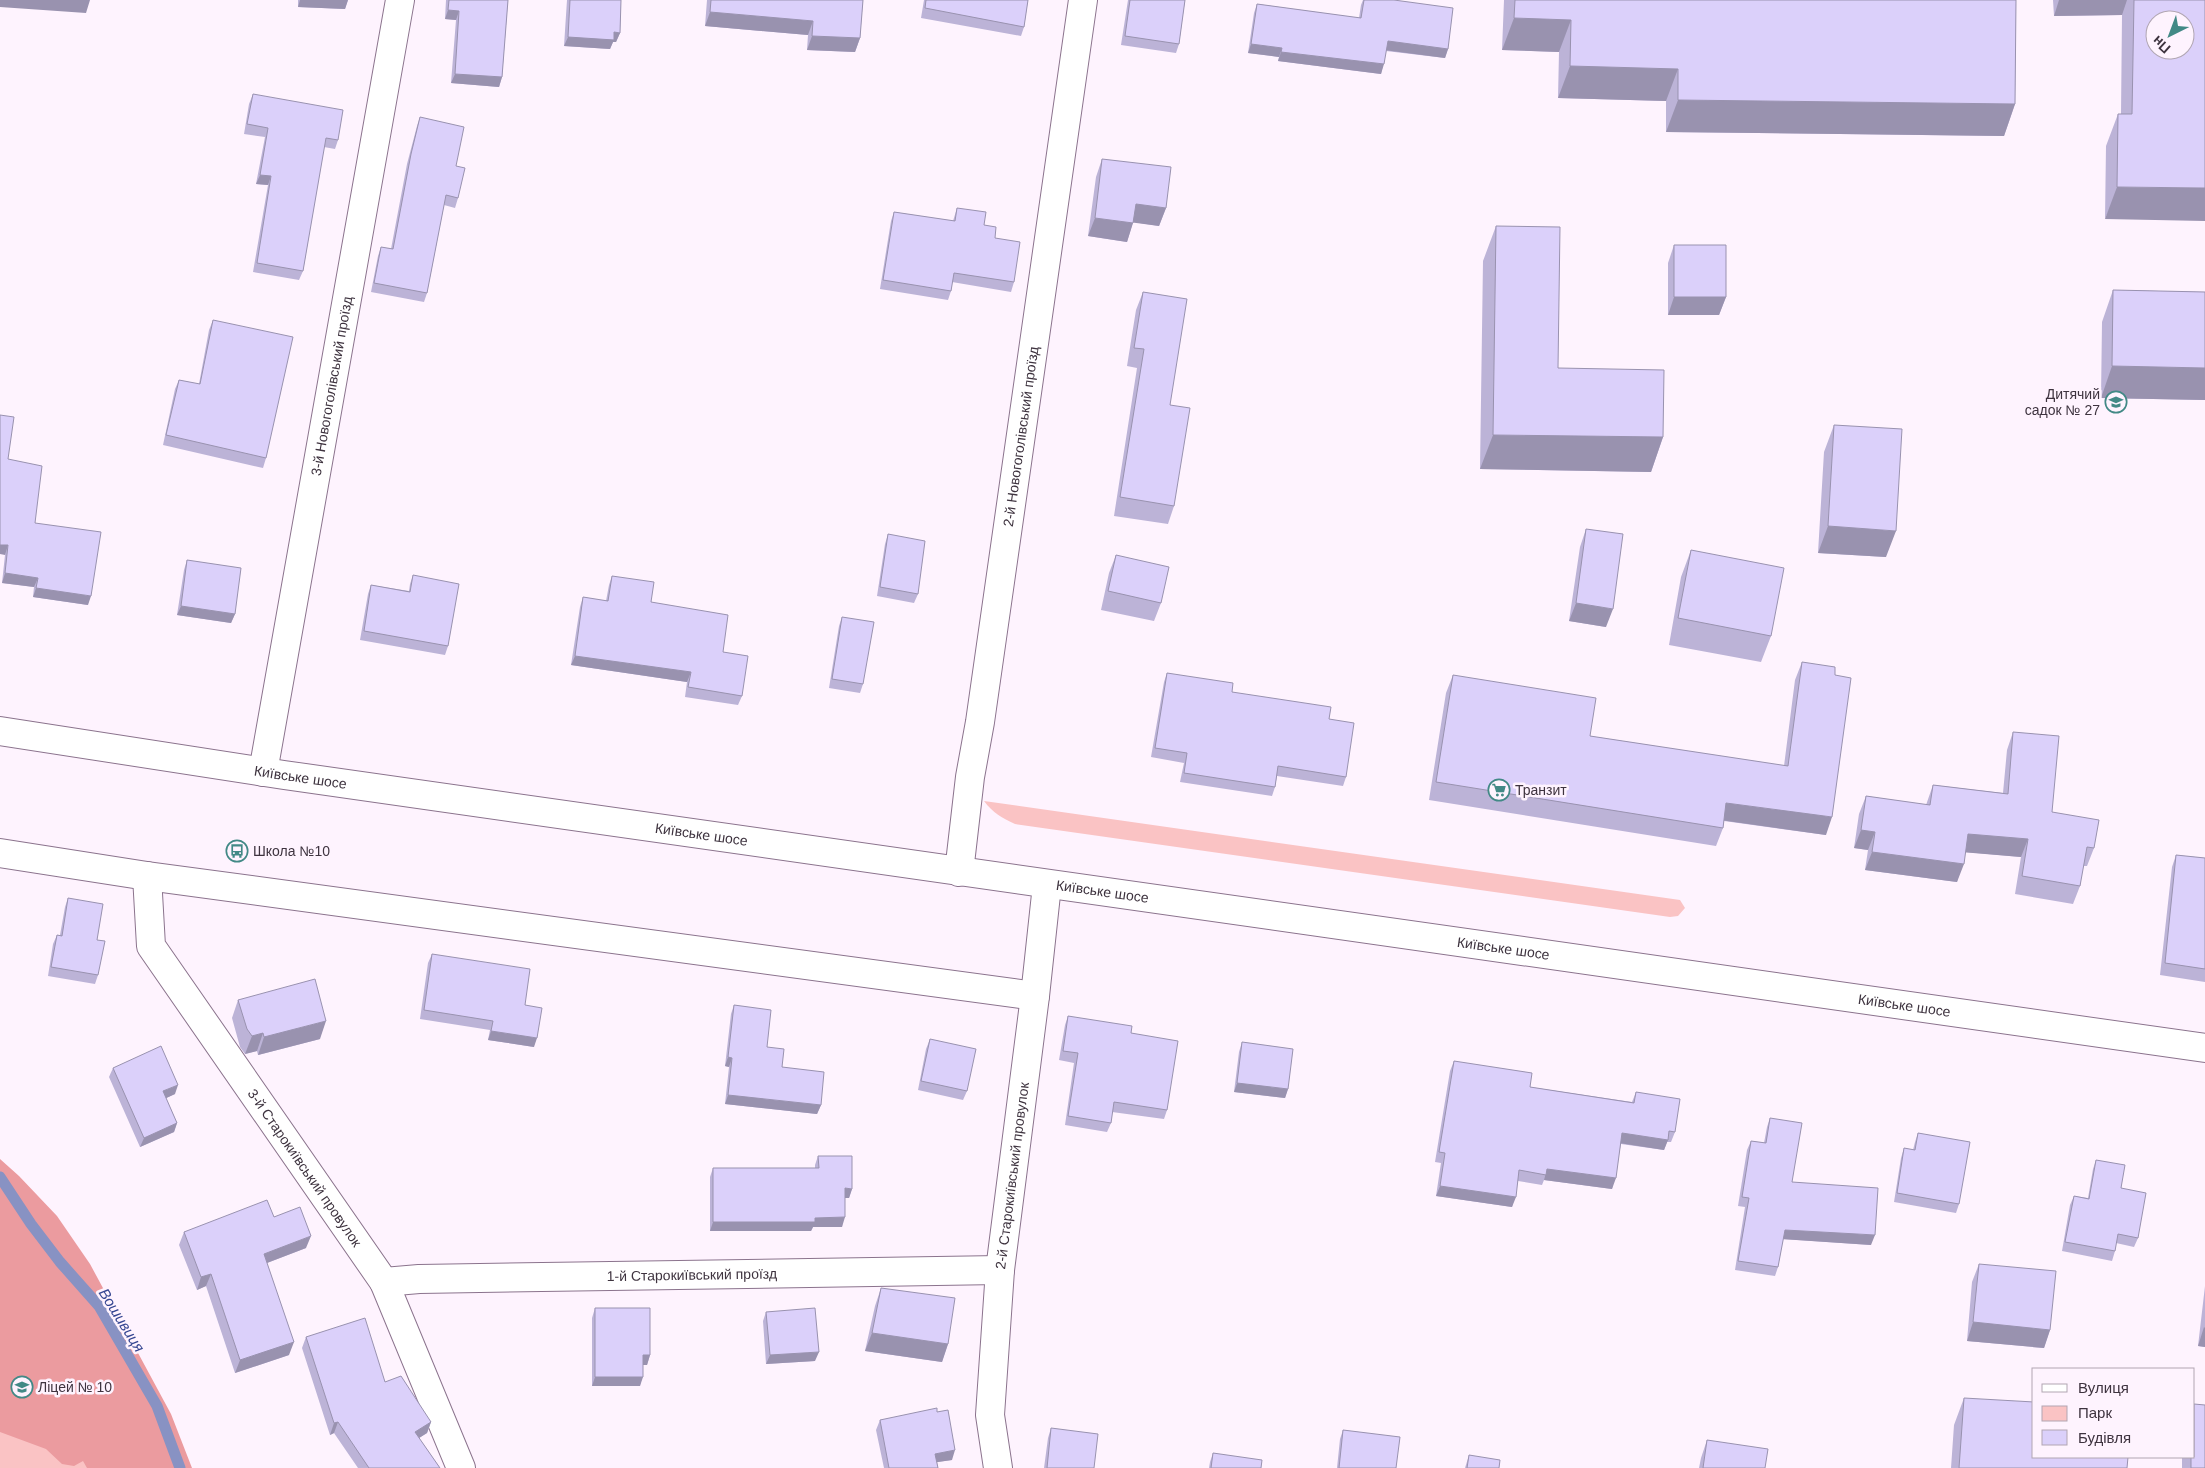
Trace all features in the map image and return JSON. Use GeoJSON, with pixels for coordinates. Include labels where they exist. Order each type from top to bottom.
{"type":"FeatureCollection","features":[{"type":"Feature","properties":{"kind":"street","name":"3-й Новогоголівський проїзд"},"geometry":{"type":"LineString","coordinates":[[263,772],[400,0]]}},
{"type":"Feature","properties":{"kind":"street","name":"2-й Новогоголівський проїзд"},"geometry":{"type":"LineString","coordinates":[[959,872],[970,777],[980,722],[1082,0]]}},
{"type":"Feature","properties":{"kind":"street","name":"Київське шосе"},"geometry":{"type":"LineString","coordinates":[[0,731],[263,772],[1047,885],[2205,1048]]}},
{"type":"Feature","properties":{"kind":"street"},"geometry":{"type":"LineString","coordinates":[[0,853],[147,876],[1035,996]]}},
{"type":"Feature","properties":{"kind":"street","name":"3-й Старокиївський провулок"},"geometry":{"type":"LineString","coordinates":[[147,876],[151,946],[384,1282],[460,1468]]}},
{"type":"Feature","properties":{"kind":"street","name":"2-й Старокиївський провулок"},"geometry":{"type":"LineString","coordinates":[[998,1468],[990,1415],[1000,1270],[1035,996],[1047,885]]}},
{"type":"Feature","properties":{"kind":"street","name":"1-й Старокиївський проїзд"},"geometry":{"type":"LineString","coordinates":[[384,1282],[419,1279],[1000,1270]]}},
{"type":"Feature","properties":{"kind":"green space"},"geometry":{"type":"Polygon","coordinates":[[[984,801],[1680,900],[1685,908],[1678,916],[1670,917],[1015,824],[998,815],[984,801]]]}},
{"type":"Feature","properties":{"kind":"green space","name":"Ліцей № 10"},"geometry":{"type":"Polygon","coordinates":[[[0,1313],[90,1468],[0,1468],[0,1313]]]}},
{"type":"Feature","properties":{"kind":"shaded area"},"geometry":{"type":"Polygon","coordinates":[[[0,1159],[57,1216],[90,1264],[171,1414],[192,1468],[87,1468],[83,1461],[74,1466],[62,1464],[46,1449],[0,1432],[0,1159]]]}},
{"type":"Feature","properties":{"kind":"building"},"geometry":{"type":"Polygon","coordinates":[[[449,0],[508,0],[502,77],[455,74],[459,11],[448,10],[449,0]]]}},
{"type":"Feature","properties":{"kind":"building"},"geometry":{"type":"Polygon","coordinates":[[[570,0],[621,0],[620,33],[614,32],[614,40],[568,37],[570,0]]]}},
{"type":"Feature","properties":{"kind":"building"},"geometry":{"type":"Polygon","coordinates":[[[711,0],[863,0],[860,38],[812,36],[813,21],[710,12],[711,0]]]}},
{"type":"Feature","properties":{"kind":"building"},"geometry":{"type":"Polygon","coordinates":[[[926,0],[1028,0],[1024,27],[925,8],[926,0]]]}},
{"type":"Feature","properties":{"kind":"building"},"geometry":{"type":"Polygon","coordinates":[[[1130,0],[1185,0],[1179,44],[1125,36],[1130,0]]]}},
{"type":"Feature","properties":{"kind":"building"},"geometry":{"type":"Polygon","coordinates":[[[1364,0],[1394,0],[1453,8],[1448,49],[1388,41],[1384,64],[1281,52],[1282,48],[1251,44],[1257,4],[1361,18],[1364,0]]]}},
{"type":"Feature","properties":{"kind":"building"},"geometry":{"type":"Polygon","coordinates":[[[1515,0],[2016,0],[2015,104],[1678,100],[1678,69],[1570,66],[1571,20],[1514,18],[1515,0]]]}},
{"type":"Feature","properties":{"kind":"building"},"geometry":{"type":"Polygon","coordinates":[[[2134,0],[2205,0],[2205,188],[2117,187],[2118,114],[2132,114],[2134,0]]]}},
{"type":"Feature","properties":{"kind":"building"},"geometry":{"type":"Polygon","coordinates":[[[253,94],[343,110],[338,140],[326,138],[303,271],[257,263],[271,176],[260,175],[268,128],[247,124],[253,94]]]}},
{"type":"Feature","properties":{"kind":"building"},"geometry":{"type":"Polygon","coordinates":[[[420,117],[464,127],[456,166],[465,168],[458,198],[446,195],[427,293],[374,283],[381,247],[393,249],[420,117]]]}},
{"type":"Feature","properties":{"kind":"building"},"geometry":{"type":"Polygon","coordinates":[[[1102,159],[1171,167],[1166,208],[1136,204],[1133,223],[1095,218],[1102,159]]]}},
{"type":"Feature","properties":{"kind":"building"},"geometry":{"type":"Polygon","coordinates":[[[957,208],[986,212],[984,225],[996,227],[995,238],[1020,242],[1014,282],[954,273],[951,291],[883,280],[894,212],[955,221],[957,208]]]}},
{"type":"Feature","properties":{"kind":"building"},"geometry":{"type":"Polygon","coordinates":[[[1496,226],[1560,227],[1558,368],[1664,370],[1663,437],[1493,435],[1496,226]]]}},
{"type":"Feature","properties":{"kind":"building"},"geometry":{"type":"Polygon","coordinates":[[[1674,245],[1726,245],[1726,297],[1674,297],[1674,245]]]}},
{"type":"Feature","properties":{"kind":"building"},"geometry":{"type":"Polygon","coordinates":[[[2113,290],[2205,292],[2205,368],[2112,366],[2113,290]]]}},
{"type":"Feature","properties":{"kind":"building"},"geometry":{"type":"Polygon","coordinates":[[[1143,292],[1187,299],[1170,405],[1190,408],[1174,506],[1120,497],[1144,349],[1134,348],[1143,292]]]}},
{"type":"Feature","properties":{"kind":"building"},"geometry":{"type":"Polygon","coordinates":[[[213,320],[293,337],[266,458],[166,435],[179,380],[200,384],[213,320]]]}},
{"type":"Feature","properties":{"kind":"building"},"geometry":{"type":"Polygon","coordinates":[[[0,415],[14,417],[8,459],[42,466],[35,523],[101,532],[91,596],[36,588],[38,578],[5,573],[8,545],[0,545],[0,415]]]}},
{"type":"Feature","properties":{"kind":"building"},"geometry":{"type":"Polygon","coordinates":[[[1834,425],[1902,429],[1896,531],[1828,526],[1834,425]]]}},
{"type":"Feature","properties":{"kind":"building"},"geometry":{"type":"Polygon","coordinates":[[[1586,529],[1623,534],[1613,609],[1576,603],[1586,529]]]}},
{"type":"Feature","properties":{"kind":"building"},"geometry":{"type":"Polygon","coordinates":[[[888,534],[925,541],[918,594],[880,587],[888,534]]]}},
{"type":"Feature","properties":{"kind":"building"},"geometry":{"type":"Polygon","coordinates":[[[1691,550],[1784,568],[1771,636],[1678,618],[1691,550]]]}},
{"type":"Feature","properties":{"kind":"building"},"geometry":{"type":"Polygon","coordinates":[[[1116,555],[1169,567],[1161,603],[1108,591],[1116,555]]]}},
{"type":"Feature","properties":{"kind":"building"},"geometry":{"type":"Polygon","coordinates":[[[187,560],[241,568],[235,614],[181,606],[187,560]]]}},
{"type":"Feature","properties":{"kind":"building"},"geometry":{"type":"Polygon","coordinates":[[[413,575],[459,584],[448,646],[364,631],[371,585],[410,592],[413,575]]]}},
{"type":"Feature","properties":{"kind":"building"},"geometry":{"type":"Polygon","coordinates":[[[612,576],[654,582],[651,602],[728,615],[723,652],[748,656],[742,696],[688,687],[691,672],[575,656],[583,597],[608,601],[612,576]]]}},
{"type":"Feature","properties":{"kind":"building"},"geometry":{"type":"Polygon","coordinates":[[[842,617],[874,622],[863,684],[832,679],[842,617]]]}},
{"type":"Feature","properties":{"kind":"building"},"geometry":{"type":"Polygon","coordinates":[[[1802,662],[1835,667],[1835,675],[1851,678],[1832,817],[1726,803],[1723,828],[1436,782],[1453,675],[1596,698],[1590,736],[1788,766],[1802,662]]]}},
{"type":"Feature","properties":{"kind":"building"},"geometry":{"type":"Polygon","coordinates":[[[1167,673],[1233,683],[1232,692],[1331,707],[1329,719],[1354,723],[1346,777],[1278,766],[1275,787],[1184,773],[1187,753],[1155,748],[1167,673]]]}},
{"type":"Feature","properties":{"kind":"building"},"geometry":{"type":"Polygon","coordinates":[[[2013,732],[2059,736],[2052,812],[2099,820],[2094,848],[2087,847],[2080,886],[2022,876],[2028,839],[1968,834],[1964,864],[1872,852],[1875,832],[1861,830],[1866,796],[1930,805],[1933,785],[2008,794],[2013,732]]]}},
{"type":"Feature","properties":{"kind":"building"},"geometry":{"type":"Polygon","coordinates":[[[2176,855],[2205,858],[2205,969],[2165,963],[2176,855]]]}},
{"type":"Feature","properties":{"kind":"building"},"geometry":{"type":"Polygon","coordinates":[[[68,898],[103,904],[97,940],[105,941],[98,975],[51,967],[57,935],[62,936],[68,898]]]}},
{"type":"Feature","properties":{"kind":"building"},"geometry":{"type":"Polygon","coordinates":[[[432,954],[530,969],[525,1005],[542,1008],[537,1038],[491,1031],[493,1021],[424,1010],[432,954]]]}},
{"type":"Feature","properties":{"kind":"building"},"geometry":{"type":"Polygon","coordinates":[[[315,979],[326,1021],[264,1037],[263,1033],[252,1036],[247,1029],[238,1000],[315,979]]]}},
{"type":"Feature","properties":{"kind":"building"},"geometry":{"type":"Polygon","coordinates":[[[734,1005],[771,1010],[767,1047],[784,1049],[782,1067],[824,1072],[821,1105],[728,1095],[732,1058],[728,1057],[734,1005]]]}},
{"type":"Feature","properties":{"kind":"building"},"geometry":{"type":"Polygon","coordinates":[[[1068,1016],[1132,1026],[1131,1033],[1178,1041],[1167,1110],[1114,1102],[1111,1123],[1068,1116],[1078,1053],[1063,1051],[1068,1016]]]}},
{"type":"Feature","properties":{"kind":"building"},"geometry":{"type":"Polygon","coordinates":[[[930,1039],[976,1049],[967,1091],[921,1081],[930,1039]]]}},
{"type":"Feature","properties":{"kind":"building"},"geometry":{"type":"Polygon","coordinates":[[[1242,1042],[1293,1049],[1288,1089],[1237,1083],[1242,1042]]]}},
{"type":"Feature","properties":{"kind":"building"},"geometry":{"type":"Polygon","coordinates":[[[161,1046],[178,1085],[163,1091],[177,1123],[144,1138],[113,1068],[161,1046]]]}},
{"type":"Feature","properties":{"kind":"building"},"geometry":{"type":"Polygon","coordinates":[[[1454,1061],[1532,1073],[1530,1087],[1634,1103],[1636,1092],[1680,1099],[1675,1132],[1669,1131],[1668,1140],[1622,1133],[1616,1178],[1547,1169],[1546,1175],[1519,1170],[1516,1197],[1440,1186],[1445,1153],[1439,1152],[1454,1061]]]}},
{"type":"Feature","properties":{"kind":"building"},"geometry":{"type":"Polygon","coordinates":[[[1770,1118],[1802,1123],[1792,1182],[1878,1188],[1875,1235],[1785,1230],[1778,1267],[1738,1261],[1749,1198],[1742,1197],[1751,1141],[1766,1143],[1770,1118]]]}},
{"type":"Feature","properties":{"kind":"building"},"geometry":{"type":"Polygon","coordinates":[[[1918,1133],[1970,1142],[1959,1204],[1897,1193],[1904,1148],[1915,1150],[1918,1133]]]}},
{"type":"Feature","properties":{"kind":"building"},"geometry":{"type":"Polygon","coordinates":[[[818,1156],[852,1156],[852,1189],[845,1188],[845,1217],[815,1218],[815,1222],[713,1222],[713,1168],[819,1168],[818,1156]]]}},
{"type":"Feature","properties":{"kind":"building"},"geometry":{"type":"Polygon","coordinates":[[[2096,1160],[2125,1165],[2121,1188],[2146,1193],[2138,1238],[2118,1234],[2115,1251],[2065,1242],[2074,1196],[2089,1199],[2096,1160]]]}},
{"type":"Feature","properties":{"kind":"building"},"geometry":{"type":"Polygon","coordinates":[[[267,1200],[274,1217],[300,1207],[311,1236],[264,1254],[294,1342],[240,1360],[211,1274],[201,1277],[184,1232],[267,1200]]]}},
{"type":"Feature","properties":{"kind":"building"},"geometry":{"type":"Polygon","coordinates":[[[1979,1264],[2056,1271],[2050,1330],[1973,1322],[1979,1264]]]}},
{"type":"Feature","properties":{"kind":"building"},"geometry":{"type":"Polygon","coordinates":[[[881,1288],[955,1298],[948,1344],[872,1333],[881,1288]]]}},
{"type":"Feature","properties":{"kind":"building"},"geometry":{"type":"Polygon","coordinates":[[[595,1308],[650,1308],[650,1355],[643,1355],[643,1377],[595,1377],[595,1308]]]}},
{"type":"Feature","properties":{"kind":"building"},"geometry":{"type":"Polygon","coordinates":[[[815,1308],[819,1352],[770,1355],[766,1312],[815,1308]]]}},
{"type":"Feature","properties":{"kind":"building"},"geometry":{"type":"Polygon","coordinates":[[[365,1318],[385,1382],[401,1376],[431,1422],[415,1432],[440,1468],[369,1468],[338,1422],[334,1423],[306,1337],[365,1318]]]}},
{"type":"Feature","properties":{"kind":"building"},"geometry":{"type":"Polygon","coordinates":[[[1964,1398],[2032,1402],[2032,1458],[2128,1458],[2127,1468],[1959,1468],[1964,1398]]]}},
{"type":"Feature","properties":{"kind":"building"},"geometry":{"type":"Polygon","coordinates":[[[2195,1404],[2205,1405],[2205,1468],[2191,1468],[2191,1458],[2195,1458],[2195,1404]]]}},
{"type":"Feature","properties":{"kind":"building"},"geometry":{"type":"Polygon","coordinates":[[[937,1408],[937,1412],[948,1410],[955,1450],[935,1454],[938,1468],[889,1468],[880,1420],[937,1408]]]}},
{"type":"Feature","properties":{"kind":"building"},"geometry":{"type":"Polygon","coordinates":[[[1051,1428],[1098,1434],[1094,1468],[1047,1468],[1051,1428]]]}},
{"type":"Feature","properties":{"kind":"building"},"geometry":{"type":"Polygon","coordinates":[[[1343,1430],[1400,1437],[1396,1468],[1339,1468],[1343,1430]]]}},
{"type":"Feature","properties":{"kind":"building"},"geometry":{"type":"Polygon","coordinates":[[[1707,1440],[1768,1449],[1765,1468],[1703,1468],[1707,1440]]]}},
{"type":"Feature","properties":{"kind":"building"},"geometry":{"type":"Polygon","coordinates":[[[1213,1453],[1262,1460],[1261,1468],[1211,1468],[1213,1453]]]}},
{"type":"Feature","properties":{"kind":"building"},"geometry":{"type":"Polygon","coordinates":[[[1469,1455],[1500,1460],[1499,1468],[1467,1468],[1469,1455]]]}},
{"type":"Feature","properties":{"kind":"waterway","name":"Вошивиця"},"geometry":{"type":"LineString","coordinates":[[0,1177],[31,1224],[60,1262],[99,1306],[157,1406],[180,1468]]}},
{"type":"Feature","properties":{"kind":"place","name":"Дитячий садок № 27"},"geometry":{"type":"Point","coordinates":[2116,402]}},
{"type":"Feature","properties":{"kind":"place","name":"Транзит"},"geometry":{"type":"Point","coordinates":[1499,790]}},
{"type":"Feature","properties":{"kind":"place","name":"Школа №10"},"geometry":{"type":"Point","coordinates":[237,851]}},
{"type":"Feature","properties":{"kind":"place","name":"Ліцей № 10"},"geometry":{"type":"Point","coordinates":[22,1387]}}]}
